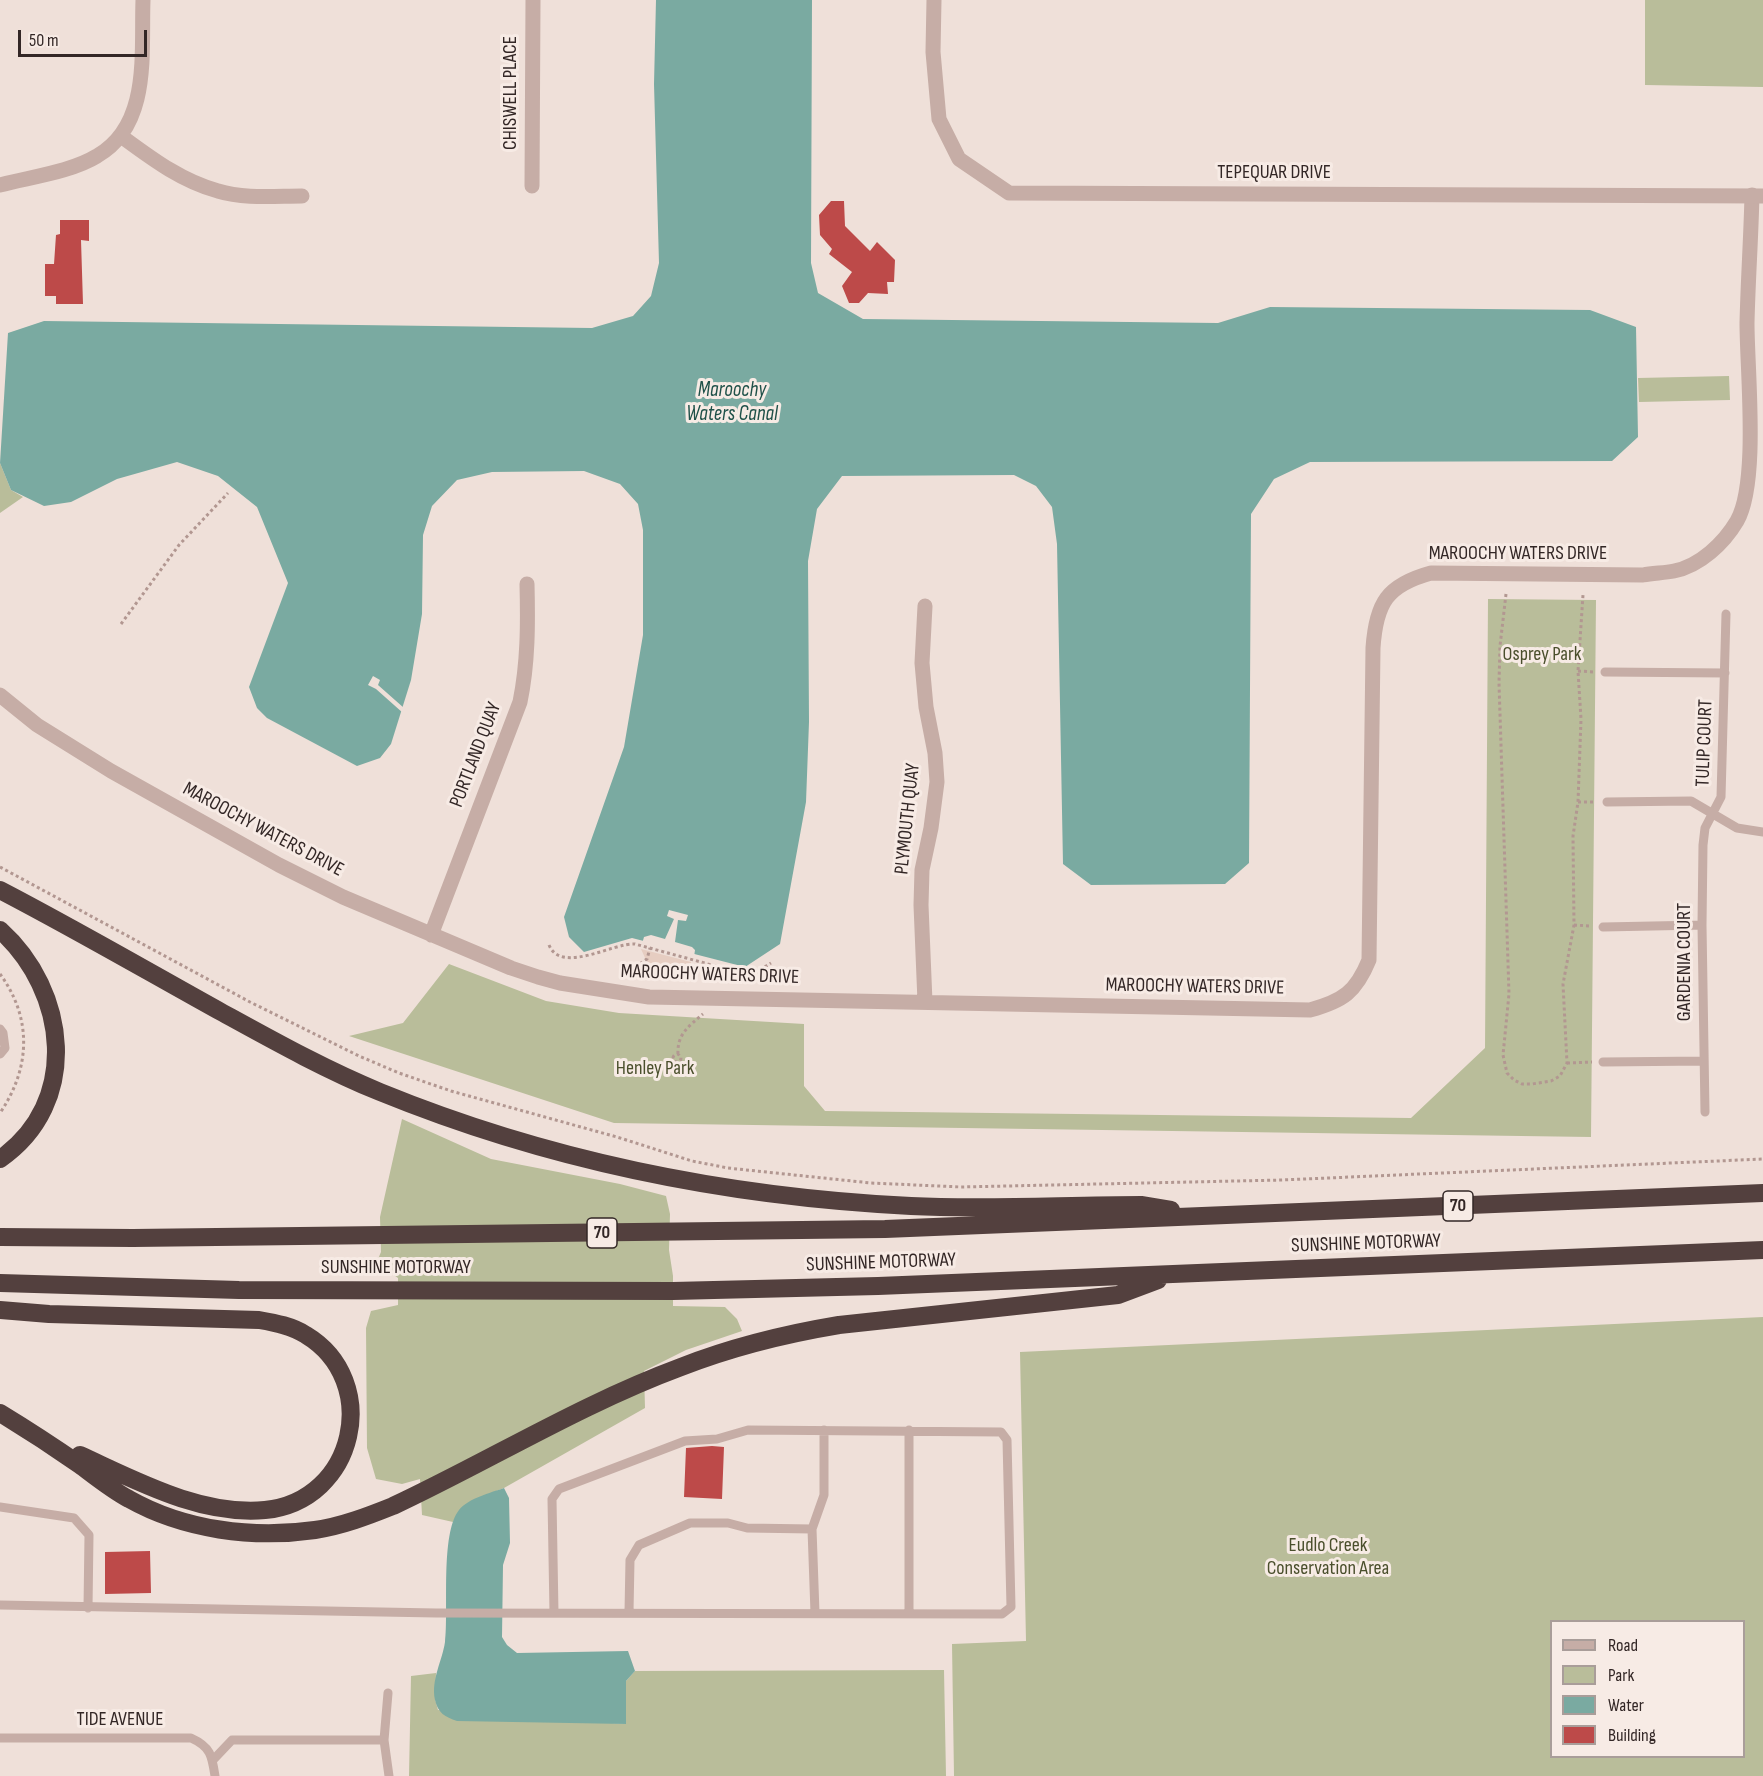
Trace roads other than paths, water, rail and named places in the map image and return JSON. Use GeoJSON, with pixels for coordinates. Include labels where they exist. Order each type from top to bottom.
{"type":"FeatureCollection","features":[{"type":"Feature","properties":{"kind":"highway"},"geometry":{"type":"LineString","coordinates":[[0,890],[277,1043],[340,1075],[466,1125],[541,1148],[673,1178],[784,1196],[914,1206],[1141,1204],[1204,1216]]}},
{"type":"Feature","properties":{"kind":"highway"},"geometry":{"type":"LineString","coordinates":[[0,930],[39,978],[53,1014],[56,1052],[51,1089],[44,1107],[20,1142],[0,1159]]}},
{"type":"Feature","properties":{"kind":"highway","name":"SUNSHINE MOTORWAY"},"geometry":{"type":"LineString","coordinates":[[0,1237],[145,1238],[885,1229],[1763,1193]]}},
{"type":"Feature","properties":{"kind":"highway","name":"SUNSHINE MOTORWAY"},"geometry":{"type":"LineString","coordinates":[[0,1283],[250,1290],[673,1291],[878,1286],[1763,1250]]}},
{"type":"Feature","properties":{"kind":"highway"},"geometry":{"type":"LineString","coordinates":[[0,1413],[38,1435],[128,1498],[172,1518],[250,1533],[315,1530],[393,1506],[644,1382],[726,1351],[803,1331],[839,1325],[1118,1295],[1173,1274]]}},
{"type":"Feature","properties":{"kind":"highway"},"geometry":{"type":"LineString","coordinates":[[0,1310],[49,1314],[259,1320],[276,1323],[308,1336],[324,1348],[346,1382],[350,1399],[349,1435],[344,1454],[330,1477],[321,1487],[303,1498],[267,1510],[225,1508],[167,1493],[38,1435]]}},
{"type":"Feature","properties":{"kind":"street"},"geometry":{"type":"LineString","coordinates":[[0,185],[69,167],[98,156],[121,135],[134,113],[140,86],[143,0]]}},
{"type":"Feature","properties":{"kind":"street","name":"CHISWELL PLACE"},"geometry":{"type":"LineString","coordinates":[[532,186],[533,0]]}},
{"type":"Feature","properties":{"kind":"street","name":"TEPEQUAR DRIVE"},"geometry":{"type":"LineString","coordinates":[[934,0],[933,52],[939,119],[959,159],[1009,193],[1757,195]]}},
{"type":"Feature","properties":{"kind":"street"},"geometry":{"type":"LineString","coordinates":[[121,135],[167,169],[195,184],[220,192],[259,196],[302,196]]}},
{"type":"Feature","properties":{"kind":"street","name":"MAROOCHY WATERS DRIVE"},"geometry":{"type":"LineString","coordinates":[[0,695],[38,725],[102,765],[279,865],[343,897],[431,935],[538,977],[560,983],[649,997],[1310,1010],[1331,1004],[1347,995],[1362,978],[1370,960],[1374,622],[1387,595],[1409,579],[1431,573],[1643,574],[1676,571],[1703,558],[1725,539],[1738,519],[1747,489],[1749,453],[1747,324],[1757,195]]}},
{"type":"Feature","properties":{"kind":"street","name":"PORTLAND QUAY"},"geometry":{"type":"LineString","coordinates":[[431,935],[520,702],[528,633],[527,584]]}},
{"type":"Feature","properties":{"kind":"street","name":"PLYMOUTH QUAY"},"geometry":{"type":"LineString","coordinates":[[925,1002],[922,870],[931,828],[937,782],[922,663],[926,606]]}},
{"type":"Feature","properties":{"kind":"lane","name":"TULIP COURT"},"geometry":{"type":"LineString","coordinates":[[1712,813],[1721,797],[1726,614]]}},
{"type":"Feature","properties":{"kind":"lane"},"geometry":{"type":"LineString","coordinates":[[1605,672],[1725,673]]}},
{"type":"Feature","properties":{"kind":"lane"},"geometry":{"type":"LineString","coordinates":[[1606,802],[1691,801],[1737,828],[1763,832]]}},
{"type":"Feature","properties":{"kind":"lane","name":"GARDENIA COURT"},"geometry":{"type":"LineString","coordinates":[[1705,1112],[1703,845],[1705,828],[1712,813]]}},
{"type":"Feature","properties":{"kind":"lane"},"geometry":{"type":"LineString","coordinates":[[1603,927],[1702,925]]}},
{"type":"Feature","properties":{"kind":"lane"},"geometry":{"type":"LineString","coordinates":[[0,1029],[3,1033],[5,1048],[0,1054]]}},
{"type":"Feature","properties":{"kind":"lane"},"geometry":{"type":"LineString","coordinates":[[1603,1062],[1704,1061]]}},
{"type":"Feature","properties":{"kind":"lane"},"geometry":{"type":"LineString","coordinates":[[0,1605],[436,1613],[1002,1614],[1011,1607],[1007,1440],[1001,1432],[748,1430],[717,1439],[685,1441],[559,1489],[552,1499],[554,1613]]}},
{"type":"Feature","properties":{"kind":"lane"},"geometry":{"type":"LineString","coordinates":[[815,1613],[812,1529],[824,1495],[824,1430]]}},
{"type":"Feature","properties":{"kind":"lane"},"geometry":{"type":"LineString","coordinates":[[909,1430],[909,1614]]}},
{"type":"Feature","properties":{"kind":"lane"},"geometry":{"type":"LineString","coordinates":[[0,1507],[74,1518],[89,1535],[88,1608]]}},
{"type":"Feature","properties":{"kind":"lane"},"geometry":{"type":"LineString","coordinates":[[629,1612],[630,1560],[639,1545],[690,1523],[728,1523],[747,1528],[812,1529]]}},
{"type":"Feature","properties":{"kind":"lane"},"geometry":{"type":"LineString","coordinates":[[388,1693],[384,1740],[389,1776]]}},
{"type":"Feature","properties":{"kind":"lane","name":"TIDE AVENUE"},"geometry":{"type":"LineString","coordinates":[[0,1738],[191,1738],[205,1744],[213,1760]]}},
{"type":"Feature","properties":{"kind":"lane"},"geometry":{"type":"LineString","coordinates":[[215,1776],[213,1760],[232,1740],[384,1740]]}},
{"type":"Feature","properties":{"kind":"water","name":"Maroochy Waters Canal"},"geometry":{"type":"Polygon","coordinates":[[[656,0],[812,0],[811,263],[818,293],[863,319],[1218,323],[1270,307],[1590,310],[1636,327],[1638,437],[1612,461],[1310,462],[1274,479],[1251,514],[1249,863],[1225,884],[1091,885],[1063,864],[1057,544],[1052,507],[1036,486],[1014,475],[842,476],[817,509],[808,561],[809,722],[806,802],[780,944],[745,967],[632,938],[584,952],[569,937],[564,917],[624,747],[643,635],[643,530],[638,504],[620,484],[584,471],[492,472],[457,480],[432,506],[423,535],[422,614],[411,680],[391,744],[380,758],[357,766],[267,718],[257,708],[249,687],[288,583],[257,507],[218,476],[177,462],[117,479],[71,502],[44,506],[11,490],[0,463],[8,333],[44,321],[592,328],[633,316],[651,296],[659,263],[654,84],[656,0]]]}},
{"type":"Feature","properties":{"kind":"water"},"geometry":{"type":"Polygon","coordinates":[[[504,1488],[509,1498],[510,1543],[503,1565],[502,1637],[507,1645],[517,1653],[628,1651],[635,1671],[626,1681],[626,1724],[457,1721],[446,1716],[438,1708],[434,1685],[445,1642],[447,1554],[453,1521],[459,1510],[468,1502],[504,1488]]]}},
{"type":"Feature","properties":{"kind":"park label","name":"Osprey Park"},"geometry":{"type":"Point","coordinates":[1542,655]}},
{"type":"Feature","properties":{"kind":"park label","name":"Henley Park"},"geometry":{"type":"Point","coordinates":[655,1069]}},
{"type":"Feature","properties":{"kind":"park label","name":"Eudlo Creek Conservation Area"},"geometry":{"type":"Point","coordinates":[1328,1558]}}]}
